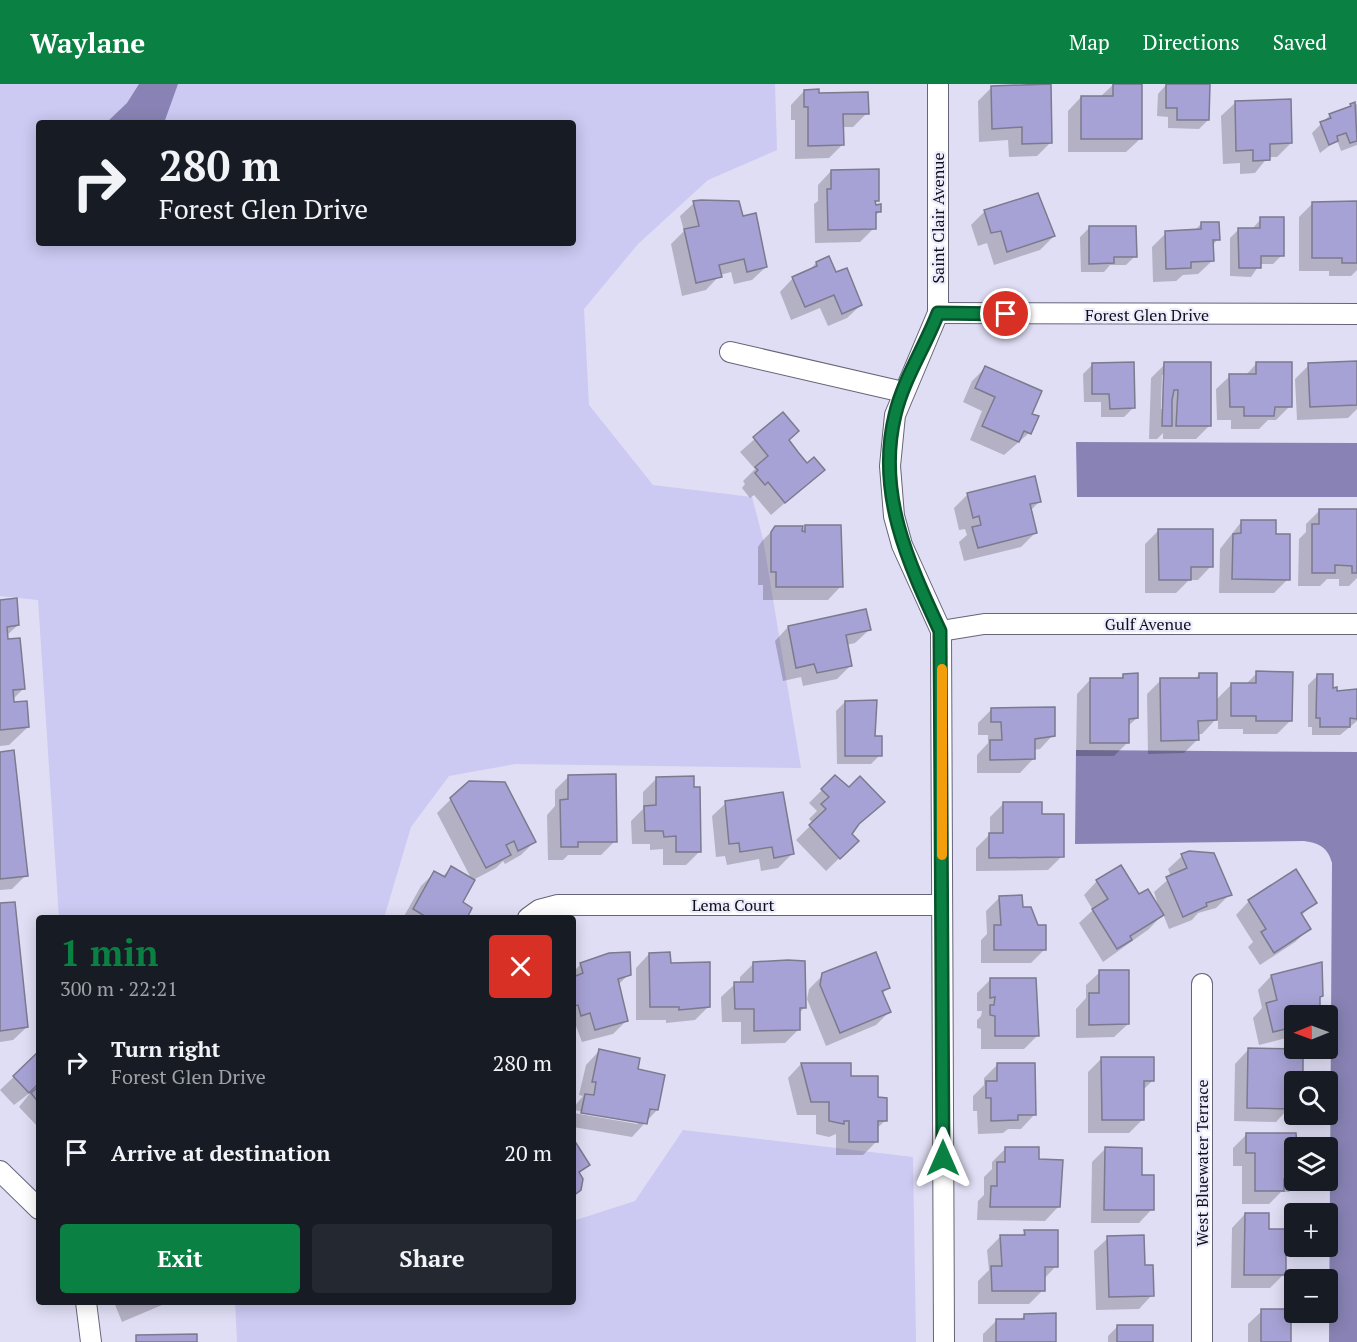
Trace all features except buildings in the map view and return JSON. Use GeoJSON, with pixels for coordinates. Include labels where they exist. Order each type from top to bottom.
{"type":"FeatureCollection","features":[{"type":"Feature","properties":{"kind":"street","name":"Saint Clair Avenue"},"geometry":{"type":"LineString","coordinates":[[938,84],[938,313],[895,415],[891,441],[891,491],[894,516],[911,570],[940,631],[944,1342]]}},
{"type":"Feature","properties":{"kind":"street","name":"Forest Glen Drive"},"geometry":{"type":"LineString","coordinates":[[938,313],[1357,314]]}},
{"type":"Feature","properties":{"kind":"street"},"geometry":{"type":"LineString","coordinates":[[730,352],[903,392]]}},
{"type":"Feature","properties":{"kind":"street","name":"Gulf Avenue"},"geometry":{"type":"LineString","coordinates":[[940,631],[984,624],[1357,624]]}},
{"type":"Feature","properties":{"kind":"street","name":"Lema Court"},"geometry":{"type":"LineString","coordinates":[[532,915],[539,910],[558,905],[942,905]]}},
{"type":"Feature","properties":{"kind":"street","name":"West Bluewater Terrace"},"geometry":{"type":"LineString","coordinates":[[1202,984],[1202,1342]]}},
{"type":"Feature","properties":{"kind":"street"},"geometry":{"type":"LineString","coordinates":[[0,1171],[36,1206]]}},
{"type":"Feature","properties":{"kind":"street"},"geometry":{"type":"LineString","coordinates":[[86,1305],[91,1342]]}},
{"type":"Feature","properties":{"kind":"shaded area"},"geometry":{"type":"Polygon","coordinates":[[[0,84],[775,84],[777,150],[708,180],[638,244],[584,309],[589,405],[653,485],[752,497],[763,539],[801,768],[515,764],[449,776],[411,827],[385,915],[59,915],[38,600],[0,596],[0,84]]]}},
{"type":"Feature","properties":{"kind":"shaded area"},"geometry":{"type":"Polygon","coordinates":[[[139,84],[178,84],[165,120],[109,120],[127,103],[139,84]]]}},
{"type":"Feature","properties":{"kind":"shaded area"},"geometry":{"type":"Polygon","coordinates":[[[1076,442],[1357,443],[1357,497],[1077,497],[1076,442]]]}},
{"type":"Feature","properties":{"kind":"shaded area"},"geometry":{"type":"Polygon","coordinates":[[[1076,750],[1357,752],[1357,1342],[1329,1342],[1329,1323],[1338,1323],[1338,1269],[1329,1269],[1330,1257],[1338,1257],[1338,1203],[1330,1203],[1330,1191],[1338,1191],[1338,1137],[1330,1137],[1330,1125],[1338,1125],[1338,1071],[1331,1071],[1331,1059],[1338,1059],[1338,1005],[1331,1005],[1332,863],[1328,854],[1315,843],[1304,841],[1075,844],[1076,750]]]}},
{"type":"Feature","properties":{"kind":"shaded area"},"geometry":{"type":"Polygon","coordinates":[[[683,1130],[913,1157],[916,1342],[237,1342],[235,1305],[576,1305],[576,1220],[635,1201],[683,1130]]]}},
{"type":"Feature","properties":{"kind":"slow traffic"},"geometry":{"type":"LineString","coordinates":[[942,669],[942,855]]}},
{"type":"Feature","properties":{"kind":"route"},"geometry":{"type":"LineString","coordinates":[[943,1158],[940,631],[911,570],[894,516],[891,491],[891,441],[895,415],[903,392],[938,313],[1006,314]]}}]}
